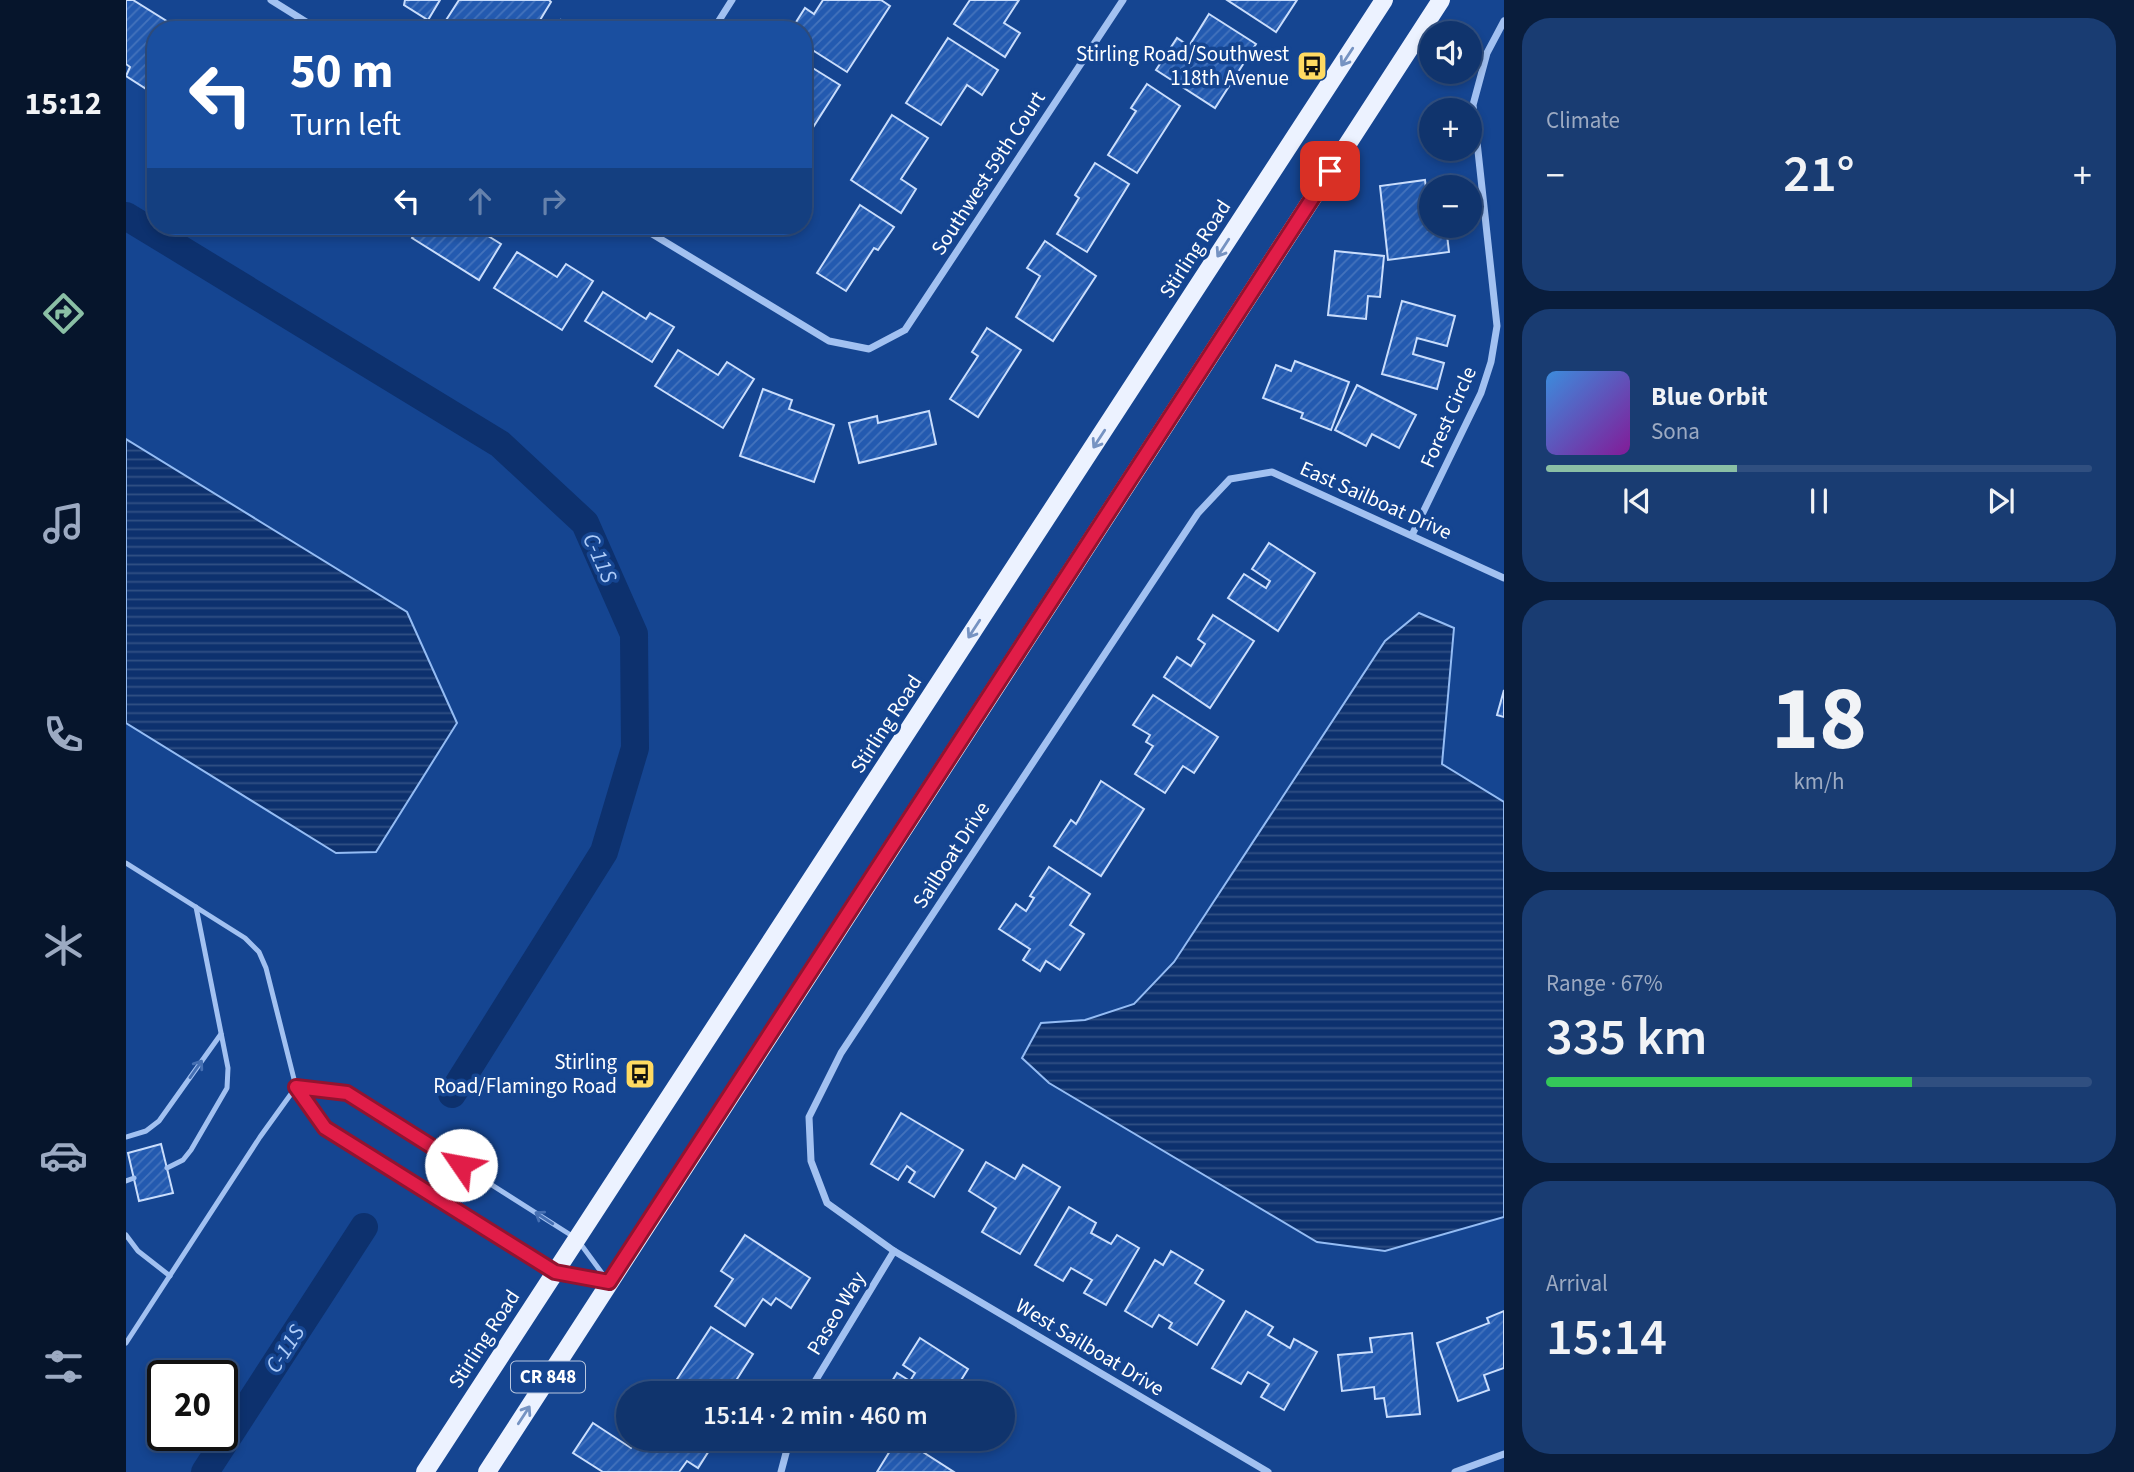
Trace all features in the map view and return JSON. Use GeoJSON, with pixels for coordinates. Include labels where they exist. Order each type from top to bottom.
{"type":"FeatureCollection","features":[{"type":"Feature","properties":{"kind":"main road","name":"Stirling Road"},"geometry":{"type":"LineString","coordinates":[[425,1472],[1384,0]]}},
{"type":"Feature","properties":{"kind":"main road","name":"CR 848"},"geometry":{"type":"LineString","coordinates":[[487,1472],[1441,0]]}},
{"type":"Feature","properties":{"kind":"street"},"geometry":{"type":"LineString","coordinates":[[271,0],[305,21]]}},
{"type":"Feature","properties":{"kind":"street"},"geometry":{"type":"LineString","coordinates":[[719,21],[732,0]]}},
{"type":"Feature","properties":{"kind":"street","name":"Southwest 59th Court"},"geometry":{"type":"LineString","coordinates":[[654,235],[828,341],[869,349],[905,330],[1123,0]]}},
{"type":"Feature","properties":{"kind":"street","name":"Forest Circle"},"geometry":{"type":"LineString","coordinates":[[1412,535],[1481,393],[1501,326],[1473,105],[1487,53],[1504,21]]}},
{"type":"Feature","properties":{"kind":"street","name":"East Sailboat Drive"},"geometry":{"type":"LineString","coordinates":[[1230,479],[1272,472],[1504,578]]}},
{"type":"Feature","properties":{"kind":"street","name":"Sailboat Drive"},"geometry":{"type":"LineString","coordinates":[[894,1251],[827,1203],[811,1161],[809,1117],[841,1052],[1198,513],[1230,479]]}},
{"type":"Feature","properties":{"kind":"street","name":"Paseo Way"},"geometry":{"type":"LineString","coordinates":[[815,1381],[894,1251]]}},
{"type":"Feature","properties":{"kind":"street","name":"West Sailboat Drive"},"geometry":{"type":"LineString","coordinates":[[894,1251],[1268,1472]]}},
{"type":"Feature","properties":{"kind":"street"},"geometry":{"type":"LineString","coordinates":[[780,1472],[786,1451]]}},
{"type":"Feature","properties":{"kind":"street"},"geometry":{"type":"LineString","coordinates":[[1455,1472],[1504,1454]]}},
{"type":"Feature","properties":{"kind":"lane"},"geometry":{"type":"LineString","coordinates":[[126,863],[245,938],[259,952],[267,968],[296,1087],[325,1128],[555,1272],[609,1282]]}},
{"type":"Feature","properties":{"kind":"lane"},"geometry":{"type":"LineString","coordinates":[[167,1168],[183,1160],[191,1150],[227,1088],[228,1068],[195,906]]}},
{"type":"Feature","properties":{"kind":"lane"},"geometry":{"type":"LineString","coordinates":[[126,1137],[146,1131],[159,1121],[221,1034]]}},
{"type":"Feature","properties":{"kind":"lane"},"geometry":{"type":"LineString","coordinates":[[296,1087],[347,1093],[577,1239],[609,1282]]}},
{"type":"Feature","properties":{"kind":"lane"},"geometry":{"type":"LineString","coordinates":[[126,1343],[260,1137],[296,1087]]}},
{"type":"Feature","properties":{"kind":"lane"},"geometry":{"type":"LineString","coordinates":[[126,1181],[134,1178]]}},
{"type":"Feature","properties":{"kind":"lane"},"geometry":{"type":"LineString","coordinates":[[126,1235],[138,1251],[170,1276]]}},
{"type":"Feature","properties":{"kind":"water"},"geometry":{"type":"Polygon","coordinates":[[[126,439],[407,612],[457,723],[376,852],[336,853],[126,723],[126,439]]]}},
{"type":"Feature","properties":{"kind":"water"},"geometry":{"type":"Polygon","coordinates":[[[1419,613],[1454,628],[1442,764],[1504,802],[1504,1217],[1385,1251],[1317,1242],[1049,1083],[1022,1058],[1041,1023],[1085,1020],[1134,1004],[1174,962],[1385,641],[1419,613]]]}},
{"type":"Feature","properties":{"kind":"building"},"geometry":{"type":"Polygon","coordinates":[[[126,0],[133,0],[167,21],[147,21],[147,90],[126,76],[130,67],[126,64],[126,0]]]}},
{"type":"Feature","properties":{"kind":"building"},"geometry":{"type":"Polygon","coordinates":[[[405,0],[440,0],[428,20],[404,5],[405,0]]]}},
{"type":"Feature","properties":{"kind":"building"},"geometry":{"type":"Polygon","coordinates":[[[459,0],[551,2],[539,21],[446,21],[459,0]]]}},
{"type":"Feature","properties":{"kind":"building"},"geometry":{"type":"Polygon","coordinates":[[[823,0],[881,0],[890,6],[847,72],[812,50],[812,21],[797,21],[805,8],[814,14],[823,0]]]}},
{"type":"Feature","properties":{"kind":"building"},"geometry":{"type":"Polygon","coordinates":[[[970,0],[1019,0],[1004,23],[1020,33],[1005,57],[954,24],[970,0]]]}},
{"type":"Feature","properties":{"kind":"building"},"geometry":{"type":"Polygon","coordinates":[[[1227,0],[1297,0],[1276,32],[1227,0]]]}},
{"type":"Feature","properties":{"kind":"building"},"geometry":{"type":"Polygon","coordinates":[[[1209,14],[1256,44],[1215,108],[1156,70],[1177,38],[1189,46],[1209,14]]]}},
{"type":"Feature","properties":{"kind":"building"},"geometry":{"type":"Polygon","coordinates":[[[948,38],[998,70],[982,95],[967,85],[941,125],[906,103],[948,38]]]}},
{"type":"Feature","properties":{"kind":"building"},"geometry":{"type":"Polygon","coordinates":[[[812,68],[840,85],[812,129],[812,68]]]}},
{"type":"Feature","properties":{"kind":"building"},"geometry":{"type":"Polygon","coordinates":[[[1147,84],[1180,106],[1137,173],[1108,155],[1136,111],[1131,108],[1147,84]]]}},
{"type":"Feature","properties":{"kind":"building"},"geometry":{"type":"Polygon","coordinates":[[[892,115],[928,138],[901,179],[916,189],[901,213],[851,180],[892,115]]]}},
{"type":"Feature","properties":{"kind":"building"},"geometry":{"type":"Polygon","coordinates":[[[1095,163],[1129,184],[1087,252],[1057,234],[1079,198],[1075,195],[1095,163]]]}},
{"type":"Feature","properties":{"kind":"building"},"geometry":{"type":"Polygon","coordinates":[[[1419,181],[1419,238],[1447,238],[1449,252],[1388,260],[1380,186],[1419,181]]]}},
{"type":"Feature","properties":{"kind":"building"},"geometry":{"type":"Polygon","coordinates":[[[860,205],[894,227],[878,250],[874,248],[846,291],[817,273],[860,205]]]}},
{"type":"Feature","properties":{"kind":"building"},"geometry":{"type":"Polygon","coordinates":[[[414,235],[486,235],[501,244],[479,280],[412,238],[414,235]]]}},
{"type":"Feature","properties":{"kind":"building"},"geometry":{"type":"Polygon","coordinates":[[[1045,241],[1096,276],[1053,341],[1016,317],[1040,276],[1027,268],[1045,241]]]}},
{"type":"Feature","properties":{"kind":"building"},"geometry":{"type":"Polygon","coordinates":[[[1335,251],[1384,256],[1380,297],[1368,296],[1366,319],[1328,315],[1335,251]]]}},
{"type":"Feature","properties":{"kind":"building"},"geometry":{"type":"Polygon","coordinates":[[[517,252],[557,277],[566,264],[593,281],[562,330],[494,288],[517,252]]]}},
{"type":"Feature","properties":{"kind":"building"},"geometry":{"type":"Polygon","coordinates":[[[603,292],[646,319],[650,313],[674,327],[652,362],[585,321],[603,292]]]}},
{"type":"Feature","properties":{"kind":"building"},"geometry":{"type":"Polygon","coordinates":[[[1402,301],[1455,316],[1447,346],[1417,338],[1413,354],[1444,363],[1437,389],[1382,374],[1402,301]]]}},
{"type":"Feature","properties":{"kind":"building"},"geometry":{"type":"Polygon","coordinates":[[[987,328],[1021,350],[978,417],[950,399],[978,356],[972,352],[987,328]]]}},
{"type":"Feature","properties":{"kind":"building"},"geometry":{"type":"Polygon","coordinates":[[[678,350],[718,375],[727,362],[754,379],[723,428],[655,386],[678,350]]]}},
{"type":"Feature","properties":{"kind":"building"},"geometry":{"type":"Polygon","coordinates":[[[1295,361],[1349,382],[1331,430],[1301,418],[1303,413],[1263,398],[1276,365],[1291,371],[1295,361]]]}},
{"type":"Feature","properties":{"kind":"building"},"geometry":{"type":"Polygon","coordinates":[[[1357,385],[1416,415],[1399,448],[1372,434],[1366,446],[1335,430],[1357,385]]]}},
{"type":"Feature","properties":{"kind":"building"},"geometry":{"type":"Polygon","coordinates":[[[763,389],[792,400],[789,409],[834,425],[814,482],[740,456],[763,389]]]}},
{"type":"Feature","properties":{"kind":"building"},"geometry":{"type":"Polygon","coordinates":[[[929,411],[936,444],[859,463],[849,423],[877,416],[878,423],[929,411]]]}},
{"type":"Feature","properties":{"kind":"building"},"geometry":{"type":"Polygon","coordinates":[[[1269,543],[1315,573],[1278,631],[1228,598],[1244,574],[1266,588],[1270,581],[1252,569],[1269,543]]]}},
{"type":"Feature","properties":{"kind":"building"},"geometry":{"type":"Polygon","coordinates":[[[1213,615],[1254,641],[1210,708],[1164,677],[1177,657],[1191,666],[1205,644],[1198,639],[1213,615]]]}},
{"type":"Feature","properties":{"kind":"building"},"geometry":{"type":"Polygon","coordinates":[[[1504,690],[1504,717],[1497,715],[1504,690]]]}},
{"type":"Feature","properties":{"kind":"building"},"geometry":{"type":"Polygon","coordinates":[[[1153,695],[1218,737],[1194,773],[1183,766],[1165,793],[1135,774],[1153,746],[1146,742],[1150,735],[1133,725],[1153,695]]]}},
{"type":"Feature","properties":{"kind":"building"},"geometry":{"type":"Polygon","coordinates":[[[1101,781],[1144,809],[1101,876],[1054,846],[1071,820],[1076,824],[1101,781]]]}},
{"type":"Feature","properties":{"kind":"building"},"geometry":{"type":"Polygon","coordinates":[[[1049,867],[1090,894],[1070,925],[1084,934],[1060,970],[1046,961],[1040,971],[1023,960],[1030,949],[999,929],[1016,904],[1026,911],[1034,898],[1030,896],[1049,867]]]}},
{"type":"Feature","properties":{"kind":"building"},"geometry":{"type":"Polygon","coordinates":[[[901,1113],[963,1150],[934,1197],[909,1182],[915,1172],[907,1166],[898,1180],[871,1164],[901,1113]]]}},
{"type":"Feature","properties":{"kind":"building"},"geometry":{"type":"Polygon","coordinates":[[[161,1144],[173,1193],[139,1201],[128,1153],[161,1144]]]}},
{"type":"Feature","properties":{"kind":"building"},"geometry":{"type":"Polygon","coordinates":[[[986,1162],[1015,1179],[1023,1165],[1060,1187],[1020,1254],[982,1232],[996,1208],[969,1191],[986,1162]]]}},
{"type":"Feature","properties":{"kind":"building"},"geometry":{"type":"Polygon","coordinates":[[[1069,1207],[1096,1223],[1091,1233],[1111,1244],[1117,1235],[1139,1248],[1106,1305],[1084,1293],[1092,1280],[1071,1268],[1063,1281],[1035,1265],[1069,1207]]]}},
{"type":"Feature","properties":{"kind":"building"},"geometry":{"type":"Polygon","coordinates":[[[745,1235],[810,1278],[791,1308],[776,1298],[771,1305],[763,1299],[745,1326],[715,1306],[733,1279],[721,1271],[745,1235]]]}},
{"type":"Feature","properties":{"kind":"building"},"geometry":{"type":"Polygon","coordinates":[[[1171,1251],[1203,1270],[1195,1283],[1224,1301],[1197,1345],[1169,1328],[1172,1323],[1159,1315],[1152,1327],[1125,1311],[1155,1260],[1163,1265],[1171,1251]]]}},
{"type":"Feature","properties":{"kind":"building"},"geometry":{"type":"Polygon","coordinates":[[[1246,1311],[1273,1327],[1268,1335],[1290,1348],[1294,1339],[1317,1352],[1284,1410],[1261,1397],[1269,1384],[1248,1372],[1241,1384],[1212,1368],[1246,1311]]]}},
{"type":"Feature","properties":{"kind":"building"},"geometry":{"type":"Polygon","coordinates":[[[1504,1311],[1504,1368],[1484,1375],[1489,1390],[1458,1401],[1437,1343],[1489,1323],[1487,1318],[1504,1311]]]}},
{"type":"Feature","properties":{"kind":"building"},"geometry":{"type":"Polygon","coordinates":[[[711,1327],[753,1354],[736,1381],[676,1381],[711,1327]]]}},
{"type":"Feature","properties":{"kind":"building"},"geometry":{"type":"Polygon","coordinates":[[[1412,1333],[1420,1414],[1387,1417],[1384,1398],[1375,1399],[1374,1387],[1342,1391],[1338,1355],[1372,1352],[1370,1338],[1412,1333]]]}},
{"type":"Feature","properties":{"kind":"building"},"geometry":{"type":"Polygon","coordinates":[[[920,1338],[968,1369],[960,1381],[910,1381],[915,1373],[903,1365],[920,1338]]]}},
{"type":"Feature","properties":{"kind":"building"},"geometry":{"type":"Polygon","coordinates":[[[897,1373],[910,1381],[892,1381],[897,1373]]]}},
{"type":"Feature","properties":{"kind":"building"},"geometry":{"type":"Polygon","coordinates":[[[593,1423],[616,1438],[616,1451],[709,1451],[698,1468],[687,1461],[679,1472],[603,1472],[573,1453],[593,1423]]]}},
{"type":"Feature","properties":{"kind":"building"},"geometry":{"type":"Polygon","coordinates":[[[890,1451],[921,1451],[954,1472],[877,1472],[890,1451]]]}},
{"type":"Feature","properties":{"kind":"waterway","name":"C-11S"},"geometry":{"type":"LineString","coordinates":[[126,216],[147,229]]}},
{"type":"Feature","properties":{"kind":"waterway","name":"C-11S"},"geometry":{"type":"LineString","coordinates":[[157,235],[500,444],[585,523],[634,634],[635,748],[604,852],[452,1094]]}},
{"type":"Feature","properties":{"kind":"waterway","name":"C-11S"},"geometry":{"type":"LineString","coordinates":[[205,1472],[364,1227]]}},
{"type":"Feature","properties":{"kind":"place","name":"Stirling Road/Southwest 118th Avenue"},"geometry":{"type":"Point","coordinates":[1312,66]}},
{"type":"Feature","properties":{"kind":"place","name":"Stirling Road/Flamingo Road"},"geometry":{"type":"Point","coordinates":[640,1074]}},
{"type":"Feature","properties":{"kind":"route"},"geometry":{"type":"LineString","coordinates":[[461,1165],[347,1093],[296,1087],[325,1128],[555,1272],[609,1282],[1330,171]]}}]}
